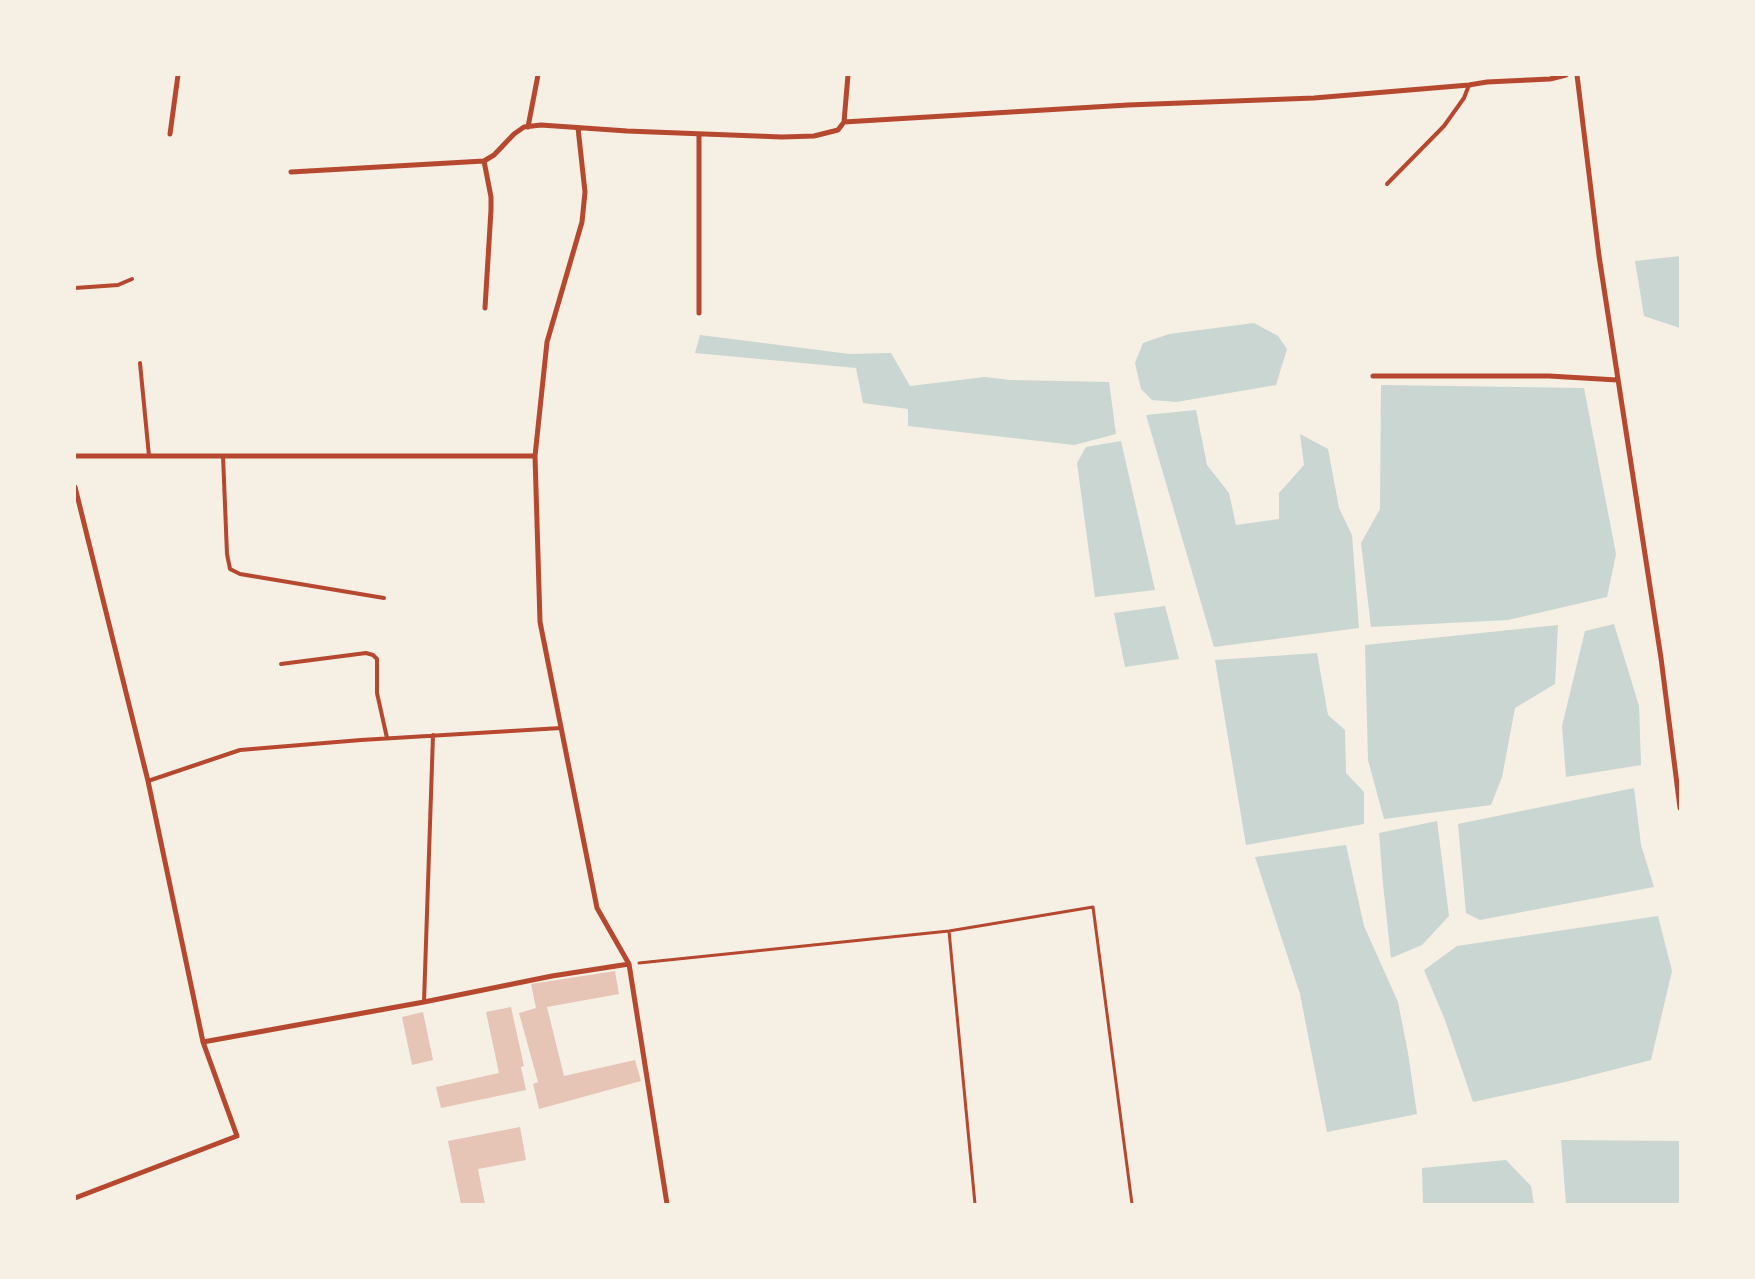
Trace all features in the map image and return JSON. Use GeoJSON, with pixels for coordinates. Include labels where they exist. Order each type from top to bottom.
{"type":"FeatureCollection","features":[{"type":"Feature","properties":{"kind":"street"},"geometry":{"type":"LineString","coordinates":[[170,134],[178,75]]}},
{"type":"Feature","properties":{"kind":"street"},"geometry":{"type":"LineString","coordinates":[[528,127],[538,75]]}},
{"type":"Feature","properties":{"kind":"street"},"geometry":{"type":"LineString","coordinates":[[291,172],[484,161],[494,155],[514,134],[524,127],[541,125],[782,138],[814,136],[838,130],[844,122],[848,75]]}},
{"type":"Feature","properties":{"kind":"street"},"geometry":{"type":"LineString","coordinates":[[844,122],[1118,106],[1314,98],[1469,86],[1487,82],[1550,79],[1566,75]]}},
{"type":"Feature","properties":{"kind":"street"},"geometry":{"type":"LineString","coordinates":[[1577,75],[1599,256],[1661,658],[1680,808]]}},
{"type":"Feature","properties":{"kind":"street"},"geometry":{"type":"LineString","coordinates":[[578,128],[585,192],[582,222],[547,342],[535,456],[540,622],[597,908],[629,964],[667,1204]]}},
{"type":"Feature","properties":{"kind":"street"},"geometry":{"type":"LineString","coordinates":[[699,134],[700,313]]}},
{"type":"Feature","properties":{"kind":"street"},"geometry":{"type":"LineString","coordinates":[[484,161],[491,196],[485,308]]}},
{"type":"Feature","properties":{"kind":"street"},"geometry":{"type":"LineString","coordinates":[[1373,376],[1549,376],[1617,380]]}},
{"type":"Feature","properties":{"kind":"street"},"geometry":{"type":"LineString","coordinates":[[75,456],[535,456]]}},
{"type":"Feature","properties":{"kind":"street"},"geometry":{"type":"LineString","coordinates":[[75,487],[148,781],[202,1042],[237,1136],[75,1198]]}},
{"type":"Feature","properties":{"kind":"street"},"geometry":{"type":"LineString","coordinates":[[202,1042],[424,1002],[552,976],[629,964]]}},
{"type":"Feature","properties":{"kind":"lane"},"geometry":{"type":"LineString","coordinates":[[1387,184],[1444,126],[1464,98],[1469,86]]}},
{"type":"Feature","properties":{"kind":"lane"},"geometry":{"type":"LineString","coordinates":[[75,288],[118,286],[132,279]]}},
{"type":"Feature","properties":{"kind":"lane"},"geometry":{"type":"LineString","coordinates":[[140,363],[148,456]]}},
{"type":"Feature","properties":{"kind":"lane"},"geometry":{"type":"LineString","coordinates":[[223,456],[227,554],[230,569],[240,574],[384,598]]}},
{"type":"Feature","properties":{"kind":"lane"},"geometry":{"type":"LineString","coordinates":[[281,664],[366,653],[373,654],[377,659],[378,693],[387,738]]}},
{"type":"Feature","properties":{"kind":"lane"},"geometry":{"type":"LineString","coordinates":[[148,781],[240,750],[387,738],[561,728]]}},
{"type":"Feature","properties":{"kind":"lane"},"geometry":{"type":"LineString","coordinates":[[424,1002],[433,736]]}},
{"type":"Feature","properties":{"kind":"path"},"geometry":{"type":"LineString","coordinates":[[629,964],[949,930],[1093,907],[1132,1204]]}},
{"type":"Feature","properties":{"kind":"path"},"geometry":{"type":"LineString","coordinates":[[949,930],[975,1204]]}},
{"type":"Feature","properties":{"kind":"shaded area"},"geometry":{"type":"Polygon","coordinates":[[[1680,256],[1680,328],[1644,316],[1635,261],[1680,256]]]}},
{"type":"Feature","properties":{"kind":"shaded area"},"geometry":{"type":"Polygon","coordinates":[[[1254,323],[1278,336],[1287,349],[1276,385],[1176,402],[1152,400],[1141,389],[1135,363],[1143,343],[1169,334],[1254,323]]]}},
{"type":"Feature","properties":{"kind":"shaded area"},"geometry":{"type":"Polygon","coordinates":[[[700,335],[850,354],[891,353],[910,386],[985,377],[1010,380],[1109,382],[1116,434],[1074,445],[908,426],[908,409],[863,403],[856,368],[695,353],[700,335]]]}},
{"type":"Feature","properties":{"kind":"shaded area"},"geometry":{"type":"Polygon","coordinates":[[[1381,385],[1584,388],[1616,554],[1607,597],[1508,620],[1371,627],[1361,543],[1380,509],[1381,385]]]}},
{"type":"Feature","properties":{"kind":"shaded area"},"geometry":{"type":"Polygon","coordinates":[[[1196,410],[1207,465],[1229,493],[1236,525],[1279,519],[1279,493],[1304,465],[1300,434],[1328,449],[1339,508],[1352,535],[1359,628],[1214,647],[1146,415],[1196,410]]]}},
{"type":"Feature","properties":{"kind":"shaded area"},"geometry":{"type":"Polygon","coordinates":[[[1121,441],[1155,590],[1095,597],[1077,463],[1086,447],[1121,441]]]}},
{"type":"Feature","properties":{"kind":"shaded area"},"geometry":{"type":"Polygon","coordinates":[[[1165,606],[1179,659],[1125,667],[1114,613],[1165,606]]]}},
{"type":"Feature","properties":{"kind":"shaded area"},"geometry":{"type":"Polygon","coordinates":[[[1614,624],[1639,706],[1641,765],[1566,777],[1562,726],[1585,631],[1614,624]]]}},
{"type":"Feature","properties":{"kind":"shaded area"},"geometry":{"type":"Polygon","coordinates":[[[1558,625],[1555,684],[1515,708],[1502,777],[1491,805],[1384,819],[1368,760],[1365,645],[1558,625]]]}},
{"type":"Feature","properties":{"kind":"shaded area"},"geometry":{"type":"Polygon","coordinates":[[[1317,653],[1328,715],[1345,730],[1346,773],[1364,792],[1364,824],[1246,845],[1215,660],[1317,653]]]}},
{"type":"Feature","properties":{"kind":"shaded area"},"geometry":{"type":"Polygon","coordinates":[[[1634,788],[1641,845],[1654,887],[1480,920],[1466,913],[1458,824],[1634,788]]]}},
{"type":"Feature","properties":{"kind":"shaded area"},"geometry":{"type":"Polygon","coordinates":[[[1437,821],[1449,916],[1422,945],[1391,958],[1379,833],[1437,821]]]}},
{"type":"Feature","properties":{"kind":"shaded area"},"geometry":{"type":"Polygon","coordinates":[[[1346,845],[1364,926],[1398,1002],[1417,1114],[1327,1132],[1300,994],[1255,857],[1346,845]]]}},
{"type":"Feature","properties":{"kind":"shaded area"},"geometry":{"type":"Polygon","coordinates":[[[1658,916],[1672,971],[1651,1060],[1565,1082],[1473,1102],[1445,1020],[1424,970],[1457,946],[1658,916]]]}},
{"type":"Feature","properties":{"kind":"shaded area"},"geometry":{"type":"Polygon","coordinates":[[[1561,1140],[1680,1141],[1680,1204],[1566,1204],[1561,1140]]]}},
{"type":"Feature","properties":{"kind":"shaded area"},"geometry":{"type":"Polygon","coordinates":[[[1506,1160],[1531,1186],[1534,1204],[1423,1204],[1422,1168],[1506,1160]]]}},
{"type":"Feature","properties":{"kind":"building"},"geometry":{"type":"Polygon","coordinates":[[[615,971],[619,994],[547,1007],[564,1076],[635,1060],[641,1081],[539,1109],[533,1084],[538,1082],[519,1013],[536,1008],[531,984],[615,971]]]}},
{"type":"Feature","properties":{"kind":"building"},"geometry":{"type":"Polygon","coordinates":[[[511,1007],[524,1066],[521,1067],[526,1090],[441,1108],[436,1087],[499,1073],[486,1012],[511,1007]]]}},
{"type":"Feature","properties":{"kind":"building"},"geometry":{"type":"Polygon","coordinates":[[[423,1012],[433,1060],[412,1065],[402,1017],[423,1012]]]}},
{"type":"Feature","properties":{"kind":"building"},"geometry":{"type":"Polygon","coordinates":[[[520,1127],[526,1160],[478,1169],[485,1204],[461,1204],[448,1141],[520,1127]]]}}]}
